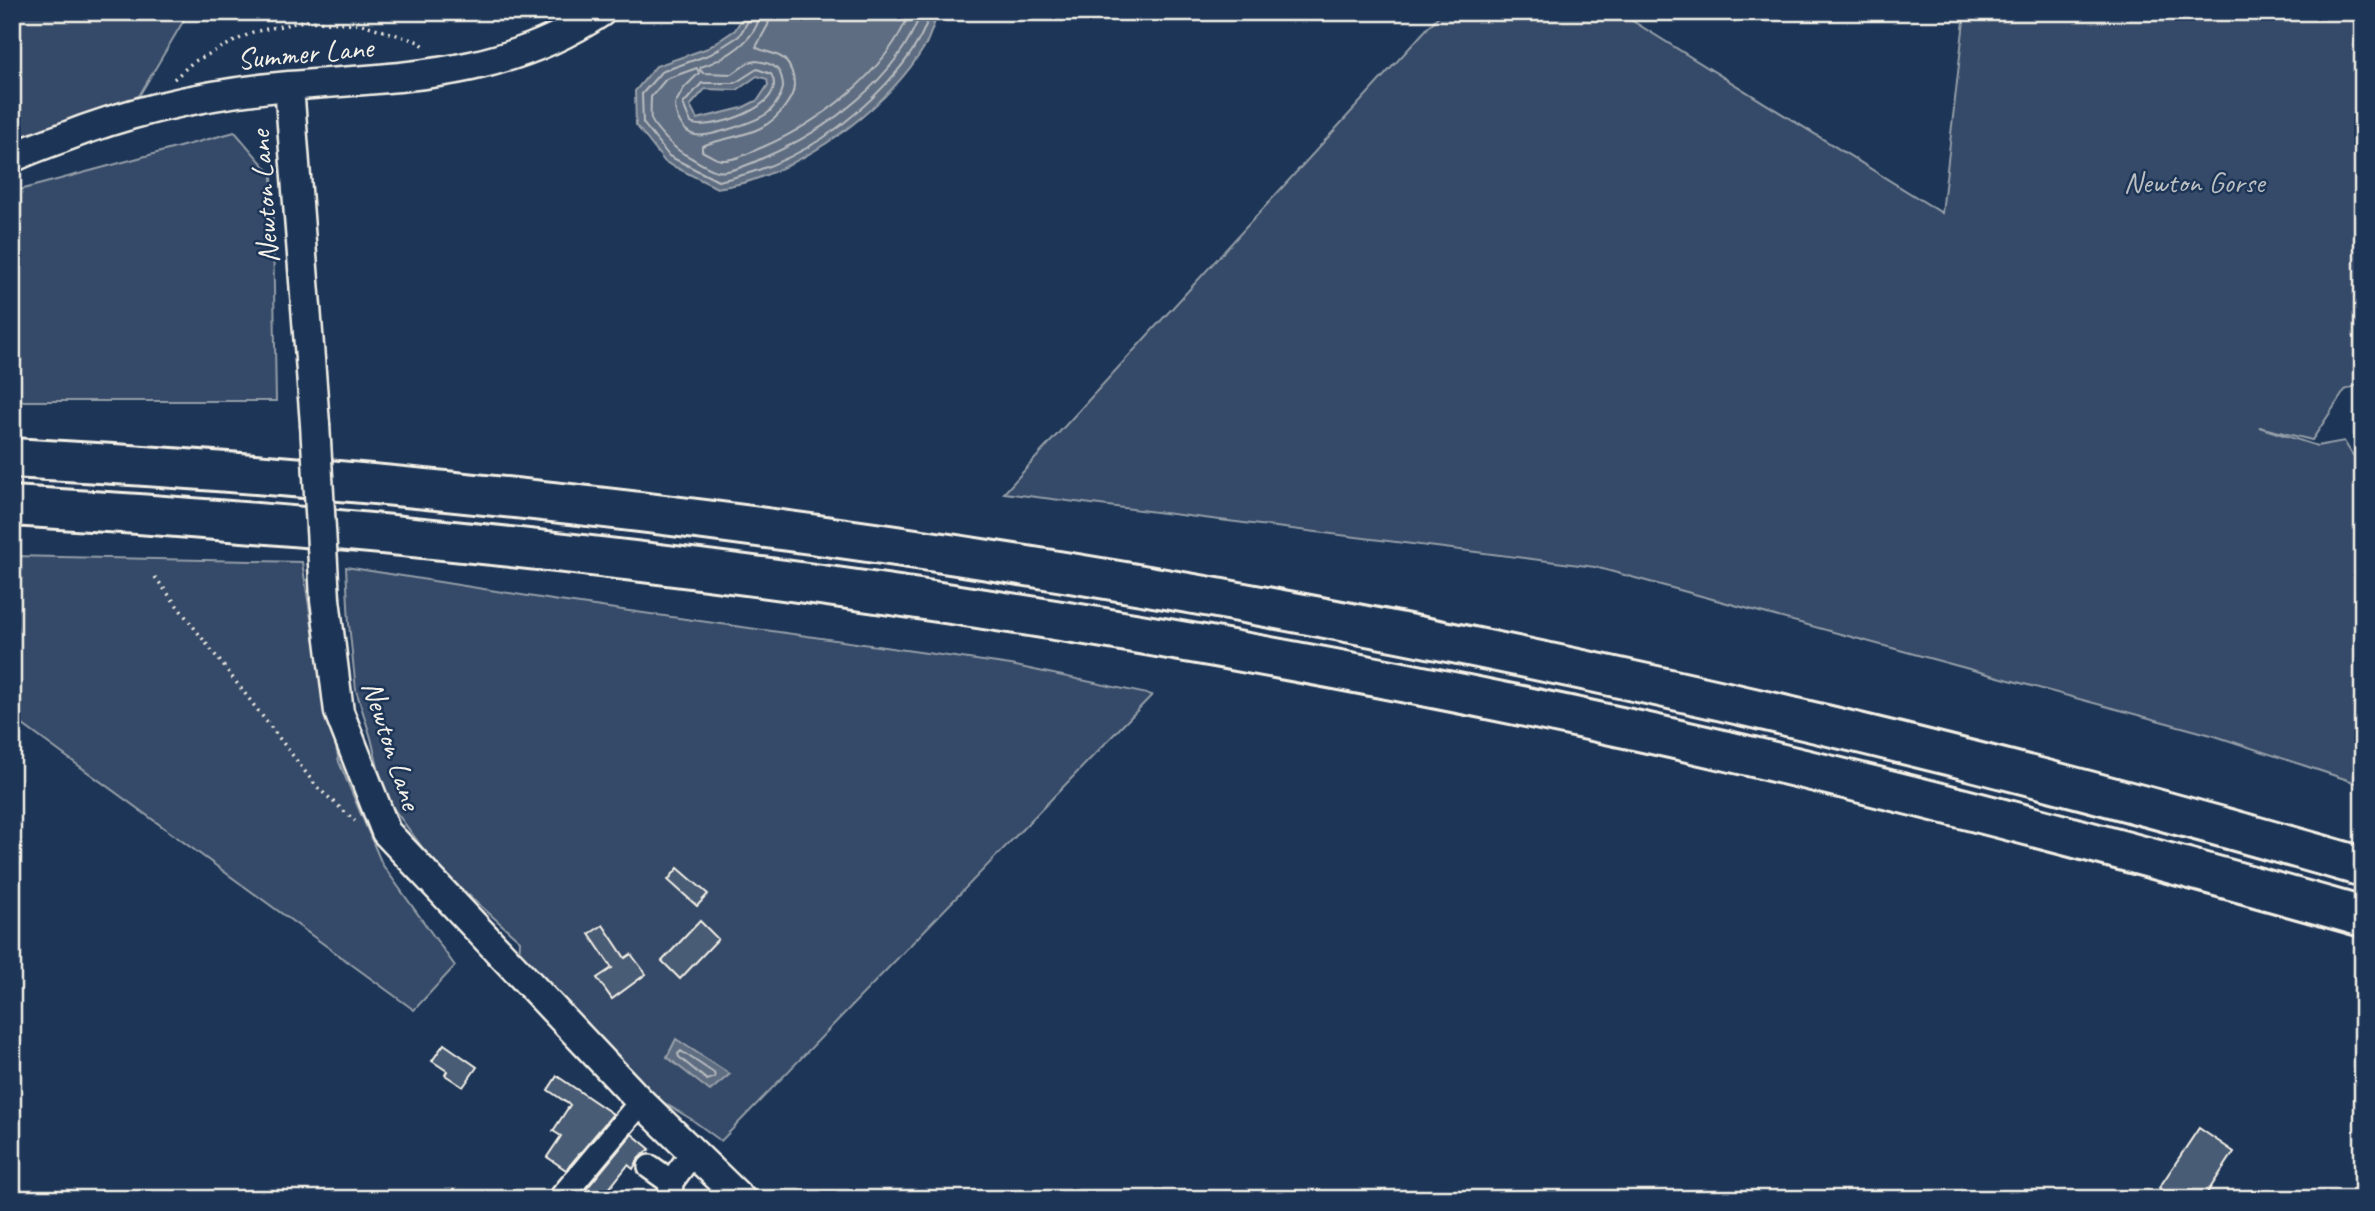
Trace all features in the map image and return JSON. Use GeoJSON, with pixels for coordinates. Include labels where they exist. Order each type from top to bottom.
{"type":"FeatureCollection","features":[{"type":"Feature","properties":{"kind":"highway"},"geometry":{"type":"LineString","coordinates":[[12,458],[243,473],[424,489],[628,512],[966,557],[1225,600],[1540,661],[1813,721],[2096,792],[2363,867]]}},
{"type":"Feature","properties":{"kind":"highway"},"geometry":{"type":"LineString","coordinates":[[12,506],[255,522],[634,561],[835,586],[1220,648],[1437,689],[1780,763],[2084,839],[2363,917]]}},
{"type":"Feature","properties":{"kind":"street","name":"Summer Lane"},"geometry":{"type":"LineString","coordinates":[[12,158],[90,127],[168,104],[226,93],[387,80],[461,70],[514,56],[564,34],[601,12]]}},
{"type":"Feature","properties":{"kind":"street","name":"Newton Lane"},"geometry":{"type":"LineString","coordinates":[[289,86],[315,424],[325,599],[340,712],[386,832],[641,1102],[741,1199]]}},
{"type":"Feature","properties":{"kind":"street"},"geometry":{"type":"LineString","coordinates":[[560,1199],[641,1102]]}},
{"type":"Feature","properties":{"kind":"street"},"geometry":{"type":"LineString","coordinates":[[650,1167],[670,1190],[693,1152]]}},
{"type":"Feature","properties":{"kind":"path"},"geometry":{"type":"LineString","coordinates":[[168,104],[171,82],[193,62],[253,32],[304,20],[362,24],[419,42],[461,70]]}},
{"type":"Feature","properties":{"kind":"path"},"geometry":{"type":"LineString","coordinates":[[155,577],[317,787],[361,827],[386,832]]}},
{"type":"Feature","properties":{"kind":"green space"},"geometry":{"type":"Polygon","coordinates":[[[12,12],[176,12],[184,20],[139,96],[12,147],[12,12]]]}},
{"type":"Feature","properties":{"kind":"green space","name":"Newton Gorse"},"geometry":{"type":"Polygon","coordinates":[[[1442,12],[1618,12],[1942,213],[1965,12],[2363,12],[2363,383],[2345,390],[2312,440],[2259,427],[2317,446],[2344,441],[2363,472],[2363,785],[2215,736],[1595,567],[1004,493],[1442,12]]]}},
{"type":"Feature","properties":{"kind":"green space"},"geometry":{"type":"Polygon","coordinates":[[[235,132],[272,175],[276,401],[22,401],[12,388],[12,192],[235,132]]]}},
{"type":"Feature","properties":{"kind":"green space"},"geometry":{"type":"Polygon","coordinates":[[[12,556],[302,562],[339,762],[382,864],[455,966],[414,1010],[12,717],[12,556]]]}},
{"type":"Feature","properties":{"kind":"green space"},"geometry":{"type":"Polygon","coordinates":[[[346,567],[559,601],[1011,665],[1152,695],[721,1141],[661,1101],[615,1064],[519,958],[520,941],[436,866],[385,797],[356,690],[346,567]]]}},
{"type":"Feature","properties":{"kind":"water"},"geometry":{"type":"Polygon","coordinates":[[[746,12],[937,12],[927,42],[910,68],[892,89],[850,126],[802,158],[778,170],[749,181],[717,188],[665,162],[636,125],[635,91],[656,66],[708,48],[735,30],[746,12]],[[757,76],[737,90],[705,89],[690,106],[697,119],[742,108],[758,100],[768,85],[767,79],[757,76]]]}},
{"type":"Feature","properties":{"kind":"water"},"geometry":{"type":"Polygon","coordinates":[[[676,1039],[730,1074],[710,1091],[667,1057],[676,1039]]]}},
{"type":"Feature","properties":{"kind":"building"},"geometry":{"type":"Polygon","coordinates":[[[678,868],[708,894],[697,906],[668,880],[678,868]]]}},
{"type":"Feature","properties":{"kind":"building"},"geometry":{"type":"Polygon","coordinates":[[[700,921],[718,939],[680,979],[662,961],[700,921]]]}},
{"type":"Feature","properties":{"kind":"building"},"geometry":{"type":"Polygon","coordinates":[[[603,925],[625,958],[631,954],[646,974],[612,999],[597,978],[612,968],[589,934],[603,925]]]}},
{"type":"Feature","properties":{"kind":"building"},"geometry":{"type":"Polygon","coordinates":[[[444,1044],[477,1067],[463,1087],[445,1075],[447,1071],[432,1061],[444,1044]]]}},
{"type":"Feature","properties":{"kind":"building"},"geometry":{"type":"Polygon","coordinates":[[[557,1076],[613,1114],[566,1170],[547,1157],[561,1136],[553,1131],[570,1105],[548,1090],[557,1076]]]}},
{"type":"Feature","properties":{"kind":"building"},"geometry":{"type":"Polygon","coordinates":[[[2199,1128],[2234,1152],[2203,1199],[2175,1199],[2159,1188],[2199,1128]]]}},
{"type":"Feature","properties":{"kind":"building"},"geometry":{"type":"Polygon","coordinates":[[[632,1134],[650,1149],[639,1158],[633,1169],[628,1165],[601,1199],[578,1199],[632,1134]]]}}]}
